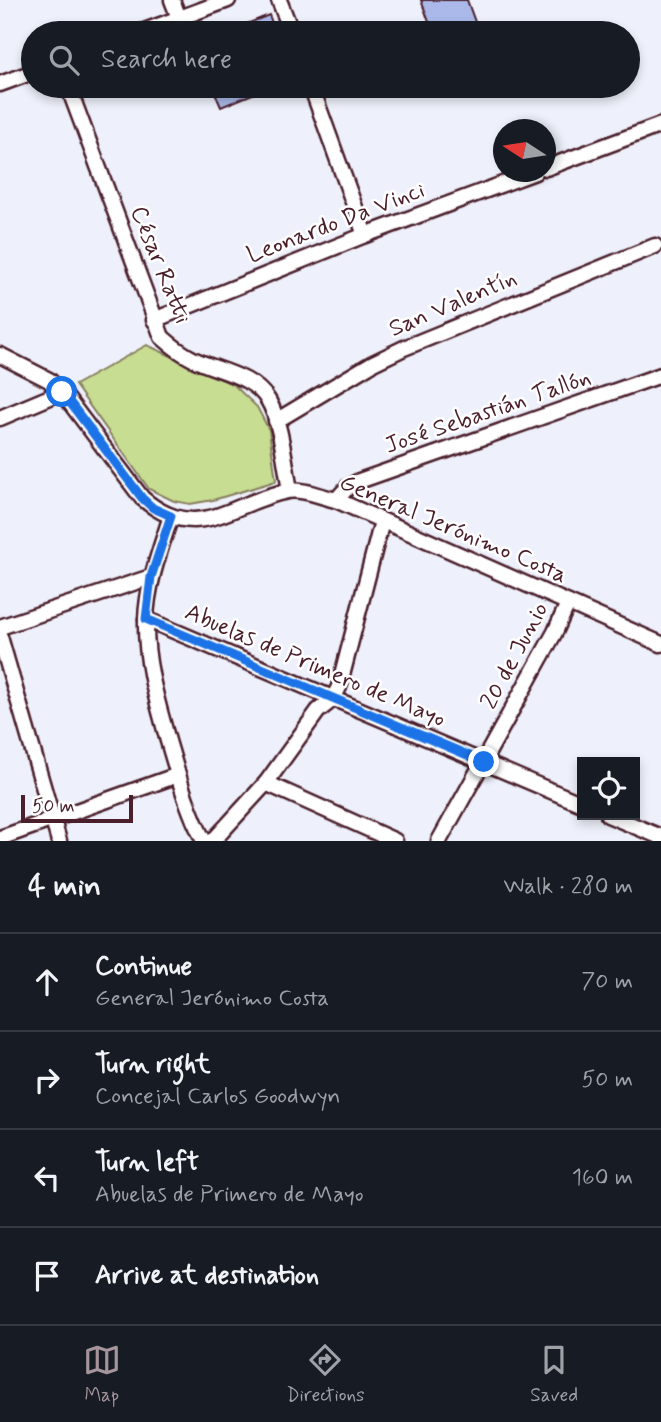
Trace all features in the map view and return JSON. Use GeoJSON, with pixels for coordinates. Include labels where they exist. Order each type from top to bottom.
{"type":"FeatureCollection","features":[{"type":"Feature","properties":{"kind":"street"},"geometry":{"type":"LineString","coordinates":[[172,0],[179,18]]}},
{"type":"Feature","properties":{"kind":"street"},"geometry":{"type":"LineString","coordinates":[[171,21],[228,0]]}},
{"type":"Feature","properties":{"kind":"street"},"geometry":{"type":"LineString","coordinates":[[279,0],[287,21]]}},
{"type":"Feature","properties":{"kind":"street"},"geometry":{"type":"LineString","coordinates":[[0,85],[21,77]]}},
{"type":"Feature","properties":{"kind":"street","name":"César Ratti"},"geometry":{"type":"LineString","coordinates":[[72,98],[162,337],[177,351],[243,379],[267,398],[276,421],[290,490]]}},
{"type":"Feature","properties":{"kind":"street"},"geometry":{"type":"LineString","coordinates":[[315,98],[366,235]]}},
{"type":"Feature","properties":{"kind":"street"},"geometry":{"type":"LineString","coordinates":[[556,164],[661,125]]}},
{"type":"Feature","properties":{"kind":"street","name":"Leonardo Da Vinci"},"geometry":{"type":"LineString","coordinates":[[154,320],[366,235],[508,182]]}},
{"type":"Feature","properties":{"kind":"street","name":"San Valentín"},"geometry":{"type":"LineString","coordinates":[[276,421],[362,369],[404,348],[655,246]]}},
{"type":"Feature","properties":{"kind":"street"},"geometry":{"type":"LineString","coordinates":[[0,355],[49,380],[62,392],[142,498],[153,508],[191,521],[206,520],[290,490]]}},
{"type":"Feature","properties":{"kind":"street","name":"José Sebastián Tallón"},"geometry":{"type":"LineString","coordinates":[[336,500],[348,487],[359,481],[661,375]]}},
{"type":"Feature","properties":{"kind":"street"},"geometry":{"type":"LineString","coordinates":[[0,418],[62,392]]}},
{"type":"Feature","properties":{"kind":"street","name":"General Jerónimo Costa"},"geometry":{"type":"LineString","coordinates":[[290,490],[336,500],[661,645]]}},
{"type":"Feature","properties":{"kind":"street"},"geometry":{"type":"LineString","coordinates":[[171,516],[151,577],[146,619],[152,681],[178,775],[204,841]]}},
{"type":"Feature","properties":{"kind":"street"},"geometry":{"type":"LineString","coordinates":[[213,841],[266,783],[318,711],[333,699],[339,687],[382,521]]}},
{"type":"Feature","properties":{"kind":"street"},"geometry":{"type":"LineString","coordinates":[[0,627],[151,577]]}},
{"type":"Feature","properties":{"kind":"street","name":"20 de Junio"},"geometry":{"type":"LineString","coordinates":[[439,841],[555,632],[568,603]]}},
{"type":"Feature","properties":{"kind":"street","name":"Abuelas de Primero de Mayo"},"geometry":{"type":"LineString","coordinates":[[146,619],[577,802]]}},
{"type":"Feature","properties":{"kind":"street"},"geometry":{"type":"LineString","coordinates":[[0,637],[59,841]]}},
{"type":"Feature","properties":{"kind":"street"},"geometry":{"type":"LineString","coordinates":[[0,838],[178,775]]}},
{"type":"Feature","properties":{"kind":"street"},"geometry":{"type":"LineString","coordinates":[[266,783],[395,841]]}},
{"type":"Feature","properties":{"kind":"street"},"geometry":{"type":"LineString","coordinates":[[620,820],[661,837]]}},
{"type":"Feature","properties":{"kind":"green space"},"geometry":{"type":"Polygon","coordinates":[[[147,345],[234,385],[257,407],[269,430],[276,481],[190,504],[174,501],[149,489],[75,385],[147,345]]]}},
{"type":"Feature","properties":{"kind":"building"},"geometry":{"type":"Polygon","coordinates":[[[421,0],[467,0],[475,21],[429,21],[421,0]]]}},
{"type":"Feature","properties":{"kind":"building"},"geometry":{"type":"Polygon","coordinates":[[[269,15],[271,21],[254,21],[269,15]]]}},
{"type":"Feature","properties":{"kind":"building"},"geometry":{"type":"Polygon","coordinates":[[[217,98],[243,98],[221,107],[217,98]]]}},
{"type":"Feature","properties":{"kind":"route"},"geometry":{"type":"LineString","coordinates":[[62,392],[142,498],[153,508],[171,516],[151,577],[146,619],[484,762]]}}]}
